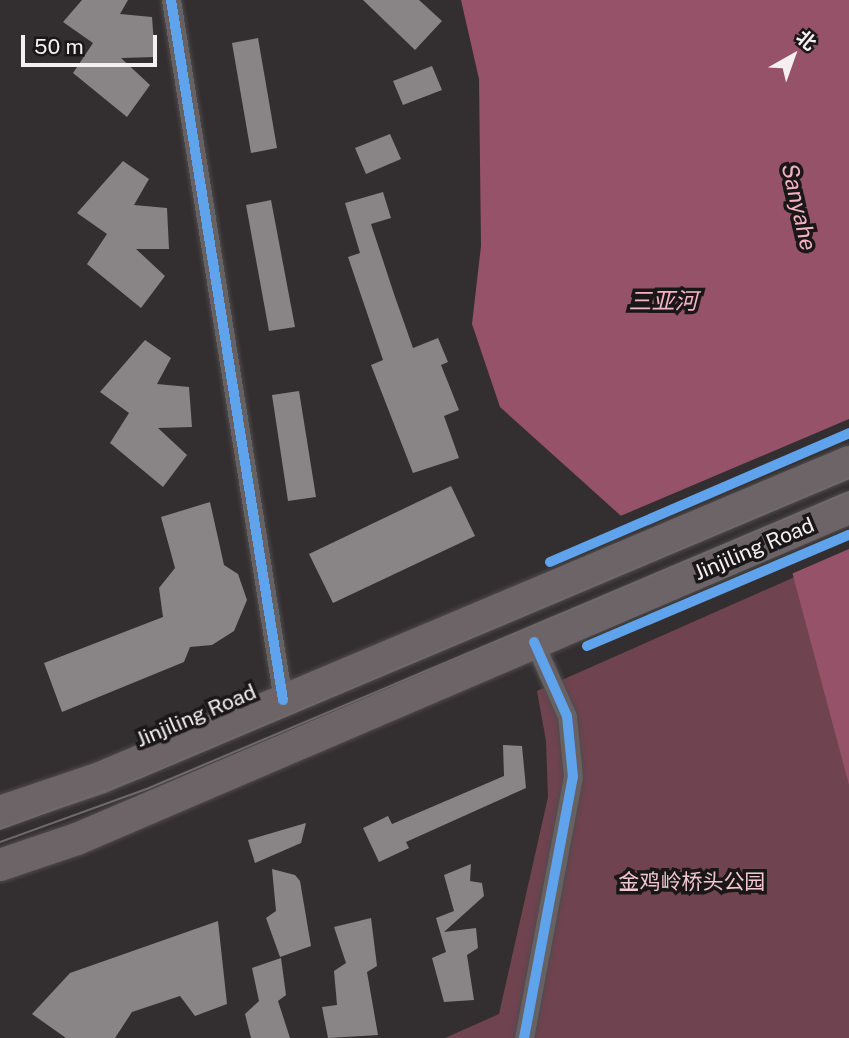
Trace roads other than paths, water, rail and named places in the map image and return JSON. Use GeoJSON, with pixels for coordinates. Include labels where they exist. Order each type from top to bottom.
{"type":"FeatureCollection","features":[{"type":"Feature","properties":{"kind":"main road","name":"Jinjiling Road"},"geometry":{"type":"LineString","coordinates":[[0,812],[100,778],[849,462]]}},
{"type":"Feature","properties":{"kind":"main road","name":"Jinjiling Road"},"geometry":{"type":"LineString","coordinates":[[0,865],[77,839],[849,508]]}},
{"type":"Feature","properties":{"kind":"street"},"geometry":{"type":"LineString","coordinates":[[171,0],[283,700]]}},
{"type":"Feature","properties":{"kind":"street"},"geometry":{"type":"LineString","coordinates":[[524,1038],[573,777],[567,716],[534,642]]}},
{"type":"Feature","properties":{"kind":"water","name":"三亚河"},"geometry":{"type":"Polygon","coordinates":[[[461,0],[849,0],[849,785],[791,568],[670,560],[500,407],[472,324],[481,246],[479,79],[461,0]]]}},
{"type":"Feature","properties":{"kind":"tram line"},"geometry":{"type":"LineString","coordinates":[[0,829],[141,777],[849,478]]}},
{"type":"Feature","properties":{"kind":"tram line"},"geometry":{"type":"LineString","coordinates":[[0,842],[149,788],[849,492]]}},
{"type":"Feature","properties":{"kind":"water label","name":"Sanyahe"},"geometry":{"type":"Point","coordinates":[799,207]}},
{"type":"Feature","properties":{"kind":"park label","name":"金鸡岭桥头公园"},"geometry":{"type":"Point","coordinates":[692,882]}}]}
